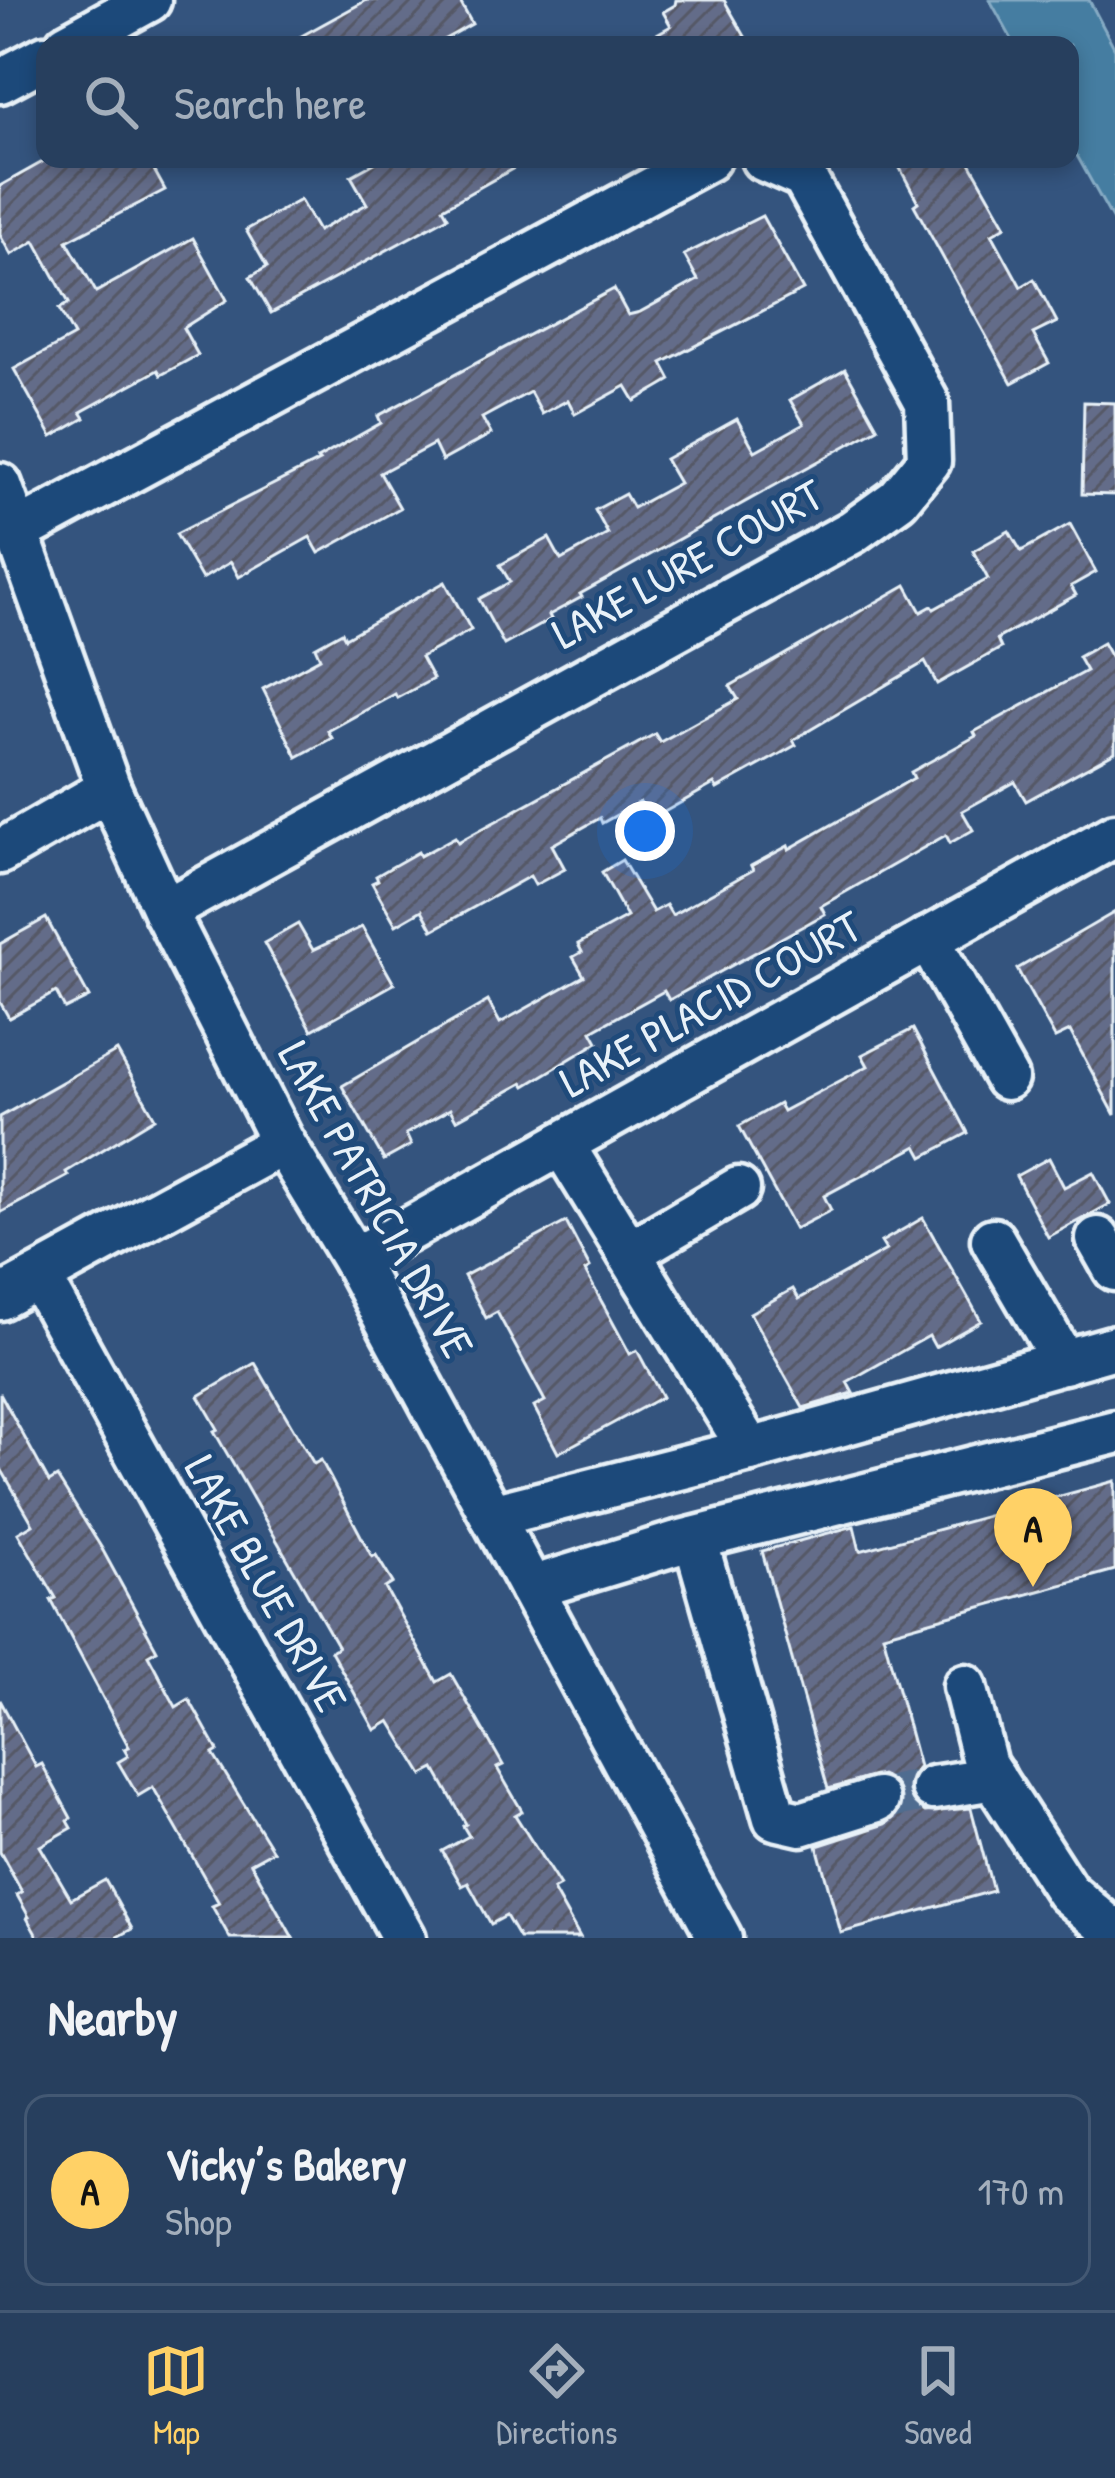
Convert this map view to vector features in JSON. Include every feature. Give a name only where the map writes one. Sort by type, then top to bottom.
[{"type":"street","points":[[83,36],[149,0]]},
{"type":"street","points":[[0,81],[36,62]]},
{"type":"street","points":[[19,531],[691,168]]},
{"type":"street","name":"LAKE LURE COURT","points":[[165,910],[852,532],[898,499],[929,461],[927,402],[804,177],[784,168]]},
{"type":"street","name":"LAKE PATRICIA DRIVE","points":[[0,484],[110,788],[165,910],[283,1143],[354,1260],[720,1938]]},
{"type":"street","points":[[0,852],[110,788]]},
{"type":"street","name":"LAKE PLACID COURT","points":[[354,1260],[1115,835]]},
{"type":"street","points":[[928,939],[1006,1078]]},
{"type":"street","points":[[0,1298],[283,1143]]},
{"type":"street","points":[[562,1144],[750,1450]]},
{"type":"street","points":[[628,1253],[738,1189]]},
{"type":"street","points":[[993,1240],[1064,1362]]},
{"type":"street","name":"LAKE BLUE DRIVE","points":[[40,1276],[404,1938]]},
{"type":"street","points":[[492,1516],[1115,1348]]},
{"type":"street","points":[[531,1588],[695,1539],[1115,1432]]},
{"type":"street","points":[[695,1539],[775,1818],[801,1824],[877,1800]]},
{"type":"street","points":[[965,1686],[985,1765],[1067,1892],[1115,1933]]},
{"type":"street","points":[[933,1788],[994,1778]]},
{"type":"water","points":[[990,0],[1089,0],[1115,49],[1115,224],[1079,159],[1079,36],[1010,36]]},
{"type":"building","points":[[367,0],[459,0],[472,24],[450,36],[301,36]]},
{"type":"building","points":[[676,0],[724,0],[745,36],[653,36],[671,26],[663,12]]},
{"type":"building","points":[[36,166],[153,168],[165,190],[67,241],[96,292],[193,238],[227,300],[183,328],[198,355],[161,375],[158,370],[81,412],[85,418],[52,437],[14,369],[74,336],[59,309],[69,303],[35,241],[11,255],[0,235],[0,186]]},
{"type":"building","points":[[366,168],[514,168],[443,208],[448,217],[271,313],[250,277],[267,267],[246,230],[300,200],[318,231],[367,204],[351,176]]},
{"type":"building","points":[[900,168],[973,168],[1006,226],[992,234],[1021,287],[1034,279],[1057,322],[1033,334],[1049,363],[1012,383],[914,205],[918,202]]},
{"type":"building","points":[[762,216],[803,290],[662,363],[671,380],[635,401],[626,386],[575,414],[568,400],[542,414],[530,392],[482,418],[491,434],[442,461],[434,444],[380,473],[400,508],[319,553],[310,537],[239,577],[231,562],[202,579],[176,534],[319,461],[381,423],[378,416],[614,289],[628,315],[640,312],[698,280],[684,255]]},
{"type":"building","points":[[845,369],[878,428],[580,594],[582,597],[549,615],[551,619],[504,645],[479,599],[510,582],[500,565],[549,538],[561,560],[608,534],[595,510],[625,494],[633,508],[679,483],[665,459],[737,419],[755,451],[804,424],[790,400]]},
{"type":"building","points":[[1084,402],[1115,403],[1115,495],[1082,494]]},
{"type":"building","points":[[1070,524],[1096,572],[1071,586],[1076,595],[997,639],[1001,648],[937,684],[925,662],[793,740],[796,745],[717,789],[714,784],[650,820],[640,802],[602,823],[600,818],[552,845],[565,869],[535,885],[530,876],[433,930],[422,910],[396,925],[372,883],[418,852],[420,856],[455,837],[458,842],[655,734],[660,742],[738,699],[730,686],[906,585],[921,612],[934,609],[988,579],[973,551],[1009,531],[1021,551]]},
{"type":"building","points":[[445,582],[471,630],[421,657],[433,679],[328,731],[332,738],[297,757],[263,689],[320,658],[315,647],[342,632],[345,638]]},
{"type":"building","points":[[1103,643],[1111,657],[1115,655],[1115,752],[1026,801],[1015,782],[962,811],[973,830],[950,843],[946,835],[821,906],[825,914],[669,1000],[664,991],[592,1031],[598,1042],[525,1086],[456,1120],[450,1109],[406,1134],[411,1145],[384,1160],[342,1086],[488,1001],[500,1023],[584,976],[573,957],[582,952],[578,944],[627,917],[602,872],[622,860],[653,912],[666,905],[672,915],[753,870],[751,866],[914,778],[911,772],[976,736],[974,732],[1086,671],[1078,657]]},
{"type":"building","points":[[1115,912],[1115,1115],[1070,1031],[1055,1038],[1017,969]]},
{"type":"building","points":[[46,918],[89,997],[65,1009],[56,992],[9,1018],[0,1002],[0,944]]},
{"type":"building","points":[[298,924],[313,950],[362,927],[394,984],[312,1030],[264,943]]},
{"type":"building","points":[[913,1029],[968,1133],[923,1157],[917,1146],[824,1196],[831,1210],[795,1229],[739,1126],[779,1104],[783,1111],[868,1066],[862,1055]]},
{"type":"building","points":[[117,1051],[155,1118],[66,1172],[68,1176],[0,1213],[0,1117]]},
{"type":"building","points":[[1049,1158],[1064,1187],[1093,1172],[1110,1204],[1048,1237],[1016,1176]]},
{"type":"building","points":[[923,1218],[981,1321],[935,1347],[929,1336],[847,1382],[853,1393],[803,1408],[750,1313],[793,1289],[799,1299],[886,1250],[881,1242]]},
{"type":"building","points":[[566,1222],[590,1268],[585,1271],[630,1354],[637,1350],[662,1397],[558,1453],[534,1407],[545,1401],[497,1312],[486,1318],[464,1276]]},
{"type":"building","points":[[255,1363],[314,1464],[321,1460],[372,1557],[376,1555],[393,1583],[385,1588],[437,1682],[451,1674],[503,1765],[497,1768],[522,1811],[515,1815],[560,1886],[553,1890],[580,1938],[519,1938],[506,1916],[491,1924],[468,1883],[462,1886],[442,1851],[469,1836],[466,1824],[435,1769],[423,1775],[390,1721],[375,1730],[331,1651],[338,1647],[214,1431],[218,1429],[199,1396]]},
{"type":"building","points":[[0,1393],[49,1482],[57,1477],[101,1547],[157,1650],[148,1655],[176,1707],[189,1699],[218,1751],[213,1754],[273,1851],[251,1863],[293,1938],[230,1938],[212,1906],[219,1903],[153,1787],[138,1796],[118,1762],[128,1756],[124,1749],[129,1747],[51,1600],[56,1598],[18,1533],[33,1524],[0,1467]]},
{"type":"building","points":[[1115,1481],[1115,1570],[883,1634],[919,1767],[910,1778],[908,1793],[925,1812],[971,1808],[993,1891],[841,1933],[817,1846],[886,1824],[896,1816],[902,1793],[895,1782],[881,1775],[828,1789],[762,1551],[854,1526],[860,1551]]},
{"type":"building","points":[[0,1700],[36,1767],[42,1764],[71,1818],[72,1828],[40,1846],[71,1899],[105,1880],[132,1929],[115,1938],[38,1938],[27,1918],[17,1895],[22,1892],[0,1852]]},
{"type":"tunnel","points":[[877,1800],[933,1788]]},
{"type":"place","name":"Vicky’s Bakery","points":[[1033,1587]]}]
